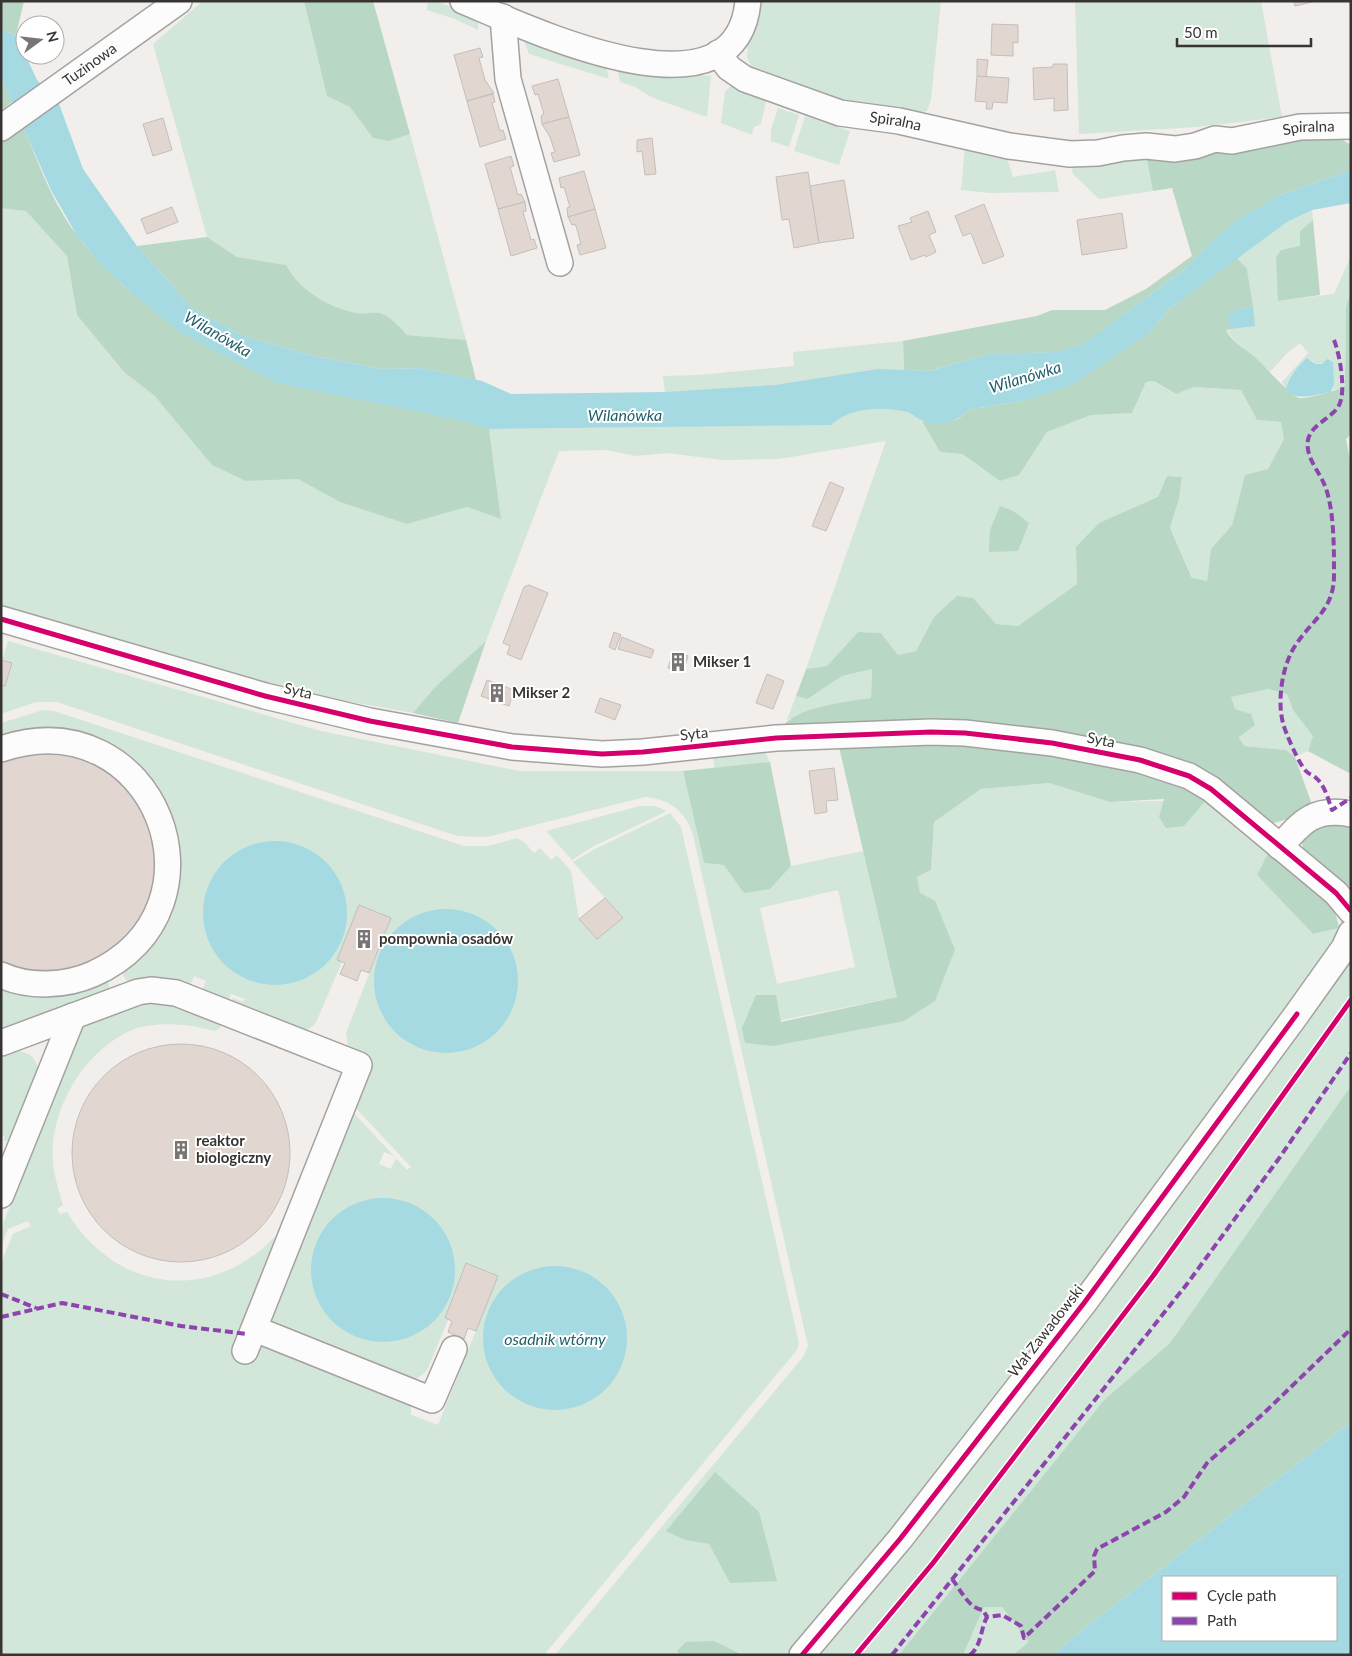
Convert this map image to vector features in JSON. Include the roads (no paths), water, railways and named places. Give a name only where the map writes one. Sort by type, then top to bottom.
[{"type":"street","name":"Tuzinowa","points":[[6,125],[179,1]]},
{"type":"street","points":[[463,1],[594,52],[636,62],[680,64],[695,62],[718,53],[735,38],[741,28],[748,1]]},
{"type":"street","points":[[503,17],[508,79],[560,263]]},
{"type":"street","name":"Spiralna","points":[[718,53],[729,68],[745,79],[840,113],[900,121],[1009,146],[1070,154],[1098,153],[1146,146],[1175,149],[1196,146],[1215,139],[1238,140],[1300,127],[1351,126]]},
{"type":"street","name":"Syta","points":[[1,619],[265,696],[370,720],[512,747],[602,754],[643,752],[776,738],[965,732],[1052,743],[1140,760],[1189,776],[1211,789],[1336,894],[1351,911]]},
{"type":"street","points":[[1,749],[23,742],[57,740],[89,748],[119,764],[137,781],[159,816],[168,849],[166,882],[157,914],[138,942],[113,964],[80,980],[44,985],[1,975]]},
{"type":"street","points":[[1280,846],[1295,829],[1311,816],[1332,810],[1351,814]]},
{"type":"street","name":"Wał Zawadowski","points":[[802,1655],[900,1539],[1084,1304],[1297,1014],[1344,948],[1351,934]]},
{"type":"street","points":[[113,964],[122,997]]},
{"type":"street","points":[[1,1043],[122,997],[151,990],[176,993],[359,1065],[250,1340],[432,1400],[454,1349]]},
{"type":"street","points":[[1,1194],[73,1016]]},
{"type":"water","name":"Wilanówka","points":[[1,30],[15,35],[15,65],[30,65],[37,80],[58,101],[83,169],[137,246],[192,308],[241,335],[314,356],[381,369],[421,368],[482,381],[511,394],[665,392],[775,385],[878,369],[929,371],[990,354],[1055,352],[1082,345],[1184,270],[1206,247],[1237,220],[1280,195],[1351,170],[1351,203],[1312,210],[1287,222],[1169,309],[1149,333],[1072,385],[1027,400],[967,410],[963,415],[946,423],[927,422],[908,412],[899,410],[878,409],[857,411],[838,419],[831,425],[489,429],[464,421],[277,383],[181,333],[101,265],[76,234],[51,190],[1,77]]},
{"type":"water","points":[[1253,307],[1255,326],[1231,329],[1228,315],[1239,309]]},
{"type":"water","points":[[1307,358],[1315,364],[1322,364],[1327,359],[1333,362],[1334,384],[1331,392],[1301,397],[1286,389],[1294,372]]},
{"type":"water","points":[[275,841],[302,847],[315,853],[326,862],[335,873],[341,886],[347,913],[341,940],[335,953],[326,964],[315,973],[302,979],[275,985],[248,979],[235,973],[224,964],[215,953],[209,940],[203,913],[209,886],[215,873],[224,862],[235,853],[248,847]]},
{"type":"water","points":[[446,909],[473,915],[486,921],[497,930],[506,941],[512,954],[518,981],[512,1008],[506,1021],[497,1032],[486,1041],[473,1047],[446,1053],[419,1047],[406,1041],[395,1032],[386,1021],[380,1008],[374,981],[380,954],[386,941],[395,930],[406,921],[419,915]]},
{"type":"water","points":[[383,1198],[410,1204],[423,1210],[434,1219],[443,1230],[449,1243],[455,1270],[449,1297],[443,1310],[434,1321],[423,1330],[410,1336],[383,1342],[356,1336],[343,1330],[332,1321],[323,1310],[317,1297],[311,1270],[317,1243],[323,1230],[332,1219],[343,1210],[356,1204]]},
{"type":"water","name":"osadnik wtórny","points":[[555,1266],[582,1272],[595,1278],[606,1287],[615,1298],[621,1311],[627,1338],[621,1365],[615,1378],[606,1389],[595,1398],[582,1404],[555,1410],[528,1404],[515,1398],[504,1389],[495,1378],[489,1365],[483,1338],[489,1311],[495,1298],[504,1287],[515,1278],[528,1272]]},
{"type":"water","points":[[1351,1422],[1351,1655],[1054,1655],[1076,1635]]},
{"type":"place","name":"Mikser 1","points":[[678,662]]},
{"type":"place","name":"Mikser 2","points":[[497,693]]},
{"type":"place","name":"pompownia osadów","points":[[364,939]]},
{"type":"place","name":"reaktor biologiczny","points":[[181,1150]]}]
